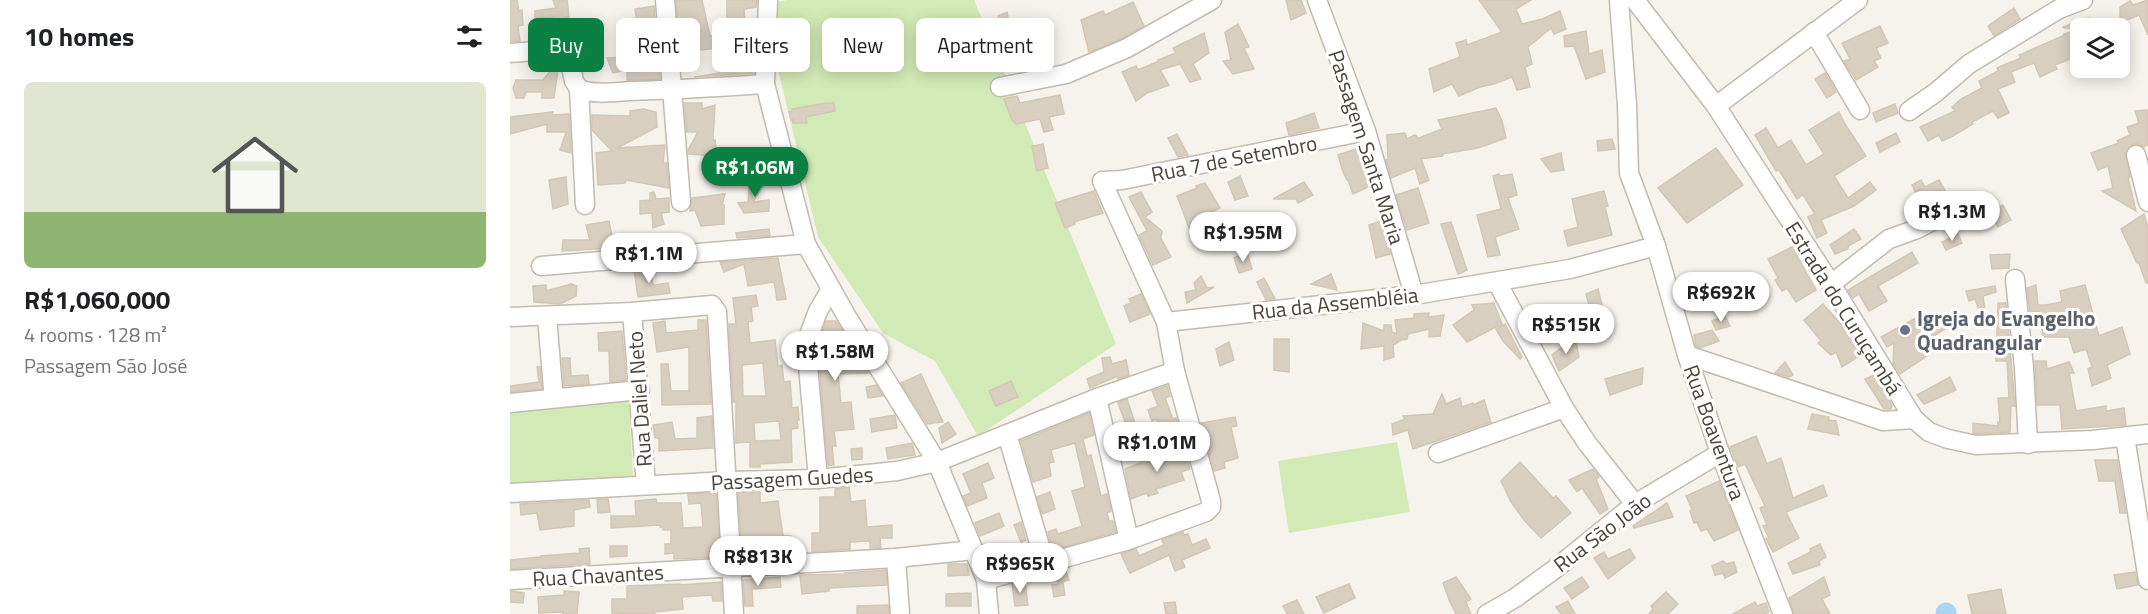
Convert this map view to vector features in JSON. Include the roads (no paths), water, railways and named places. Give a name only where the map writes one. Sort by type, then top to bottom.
[{"type":"street","points":[[665,0],[681,202]]},
{"type":"street","points":[[768,0],[765,84],[806,244],[937,462],[986,580],[989,614]]},
{"type":"street","points":[[1000,87],[1066,74],[1127,48],[1212,0]]},
{"type":"street","name":"Passagem Santa Maria","points":[[1317,0],[1366,131],[1414,295]]},
{"type":"street","name":"Rua Boaventura","points":[[1619,0],[1627,105],[1629,173],[1656,246],[1687,355],[1720,453],[1783,614]]},
{"type":"street","name":"Estrada do Curuçambá","points":[[1635,0],[1716,106],[1831,284],[1914,419],[1929,432],[1976,445],[2028,444],[2148,434]]},
{"type":"street","points":[[1716,106],[1858,0]]},
{"type":"street","points":[[1908,111],[1935,93],[1969,64],[2056,5],[2083,0]]},
{"type":"street","points":[[1814,33],[1860,110]]},
{"type":"street","points":[[510,53],[548,50],[568,53],[574,81],[579,88],[585,91],[673,90],[765,84]]},
{"type":"street","points":[[579,88],[585,205]]},
{"type":"street","name":"Rua 7 de Setembro","points":[[1166,322],[1102,181],[1122,180],[1366,131]]},
{"type":"street","points":[[2136,155],[2148,202]]},
{"type":"street","points":[[1831,284],[1889,239],[1917,229],[1959,207]]},
{"type":"street","points":[[542,266],[806,244]]},
{"type":"street","name":"Rua da Assembléia","points":[[1166,322],[1414,295],[1570,268],[1656,246]]},
{"type":"street","points":[[2015,279],[2024,368],[2028,444]]},
{"type":"street","points":[[1497,282],[1564,408],[1587,443],[1635,504]]},
{"type":"street","points":[[818,479],[806,343],[818,311],[831,289]]},
{"type":"street","points":[[510,317],[632,312],[712,305],[717,312],[734,614]]},
{"type":"street","name":"Rua Daliel Neto","points":[[632,312],[646,485]]},
{"type":"street","points":[[547,316],[553,389]]},
{"type":"street","points":[[986,580],[1129,540],[1206,512],[1211,507],[1175,371],[1166,322]]},
{"type":"street","points":[[1687,355],[1883,422],[1914,419]]},
{"type":"street","name":"Passagem Guedes","points":[[510,493],[870,475],[937,462],[1097,398],[1175,371]]},
{"type":"street","points":[[510,403],[640,390]]},
{"type":"street","points":[[1097,398],[1129,540]]},
{"type":"street","points":[[1438,453],[1564,408]]},
{"type":"street","points":[[1007,434],[1045,563]]},
{"type":"street","points":[[2125,437],[2148,580]]},
{"type":"street","name":"Rua São João","points":[[1487,614],[1515,598],[1555,569],[1635,504],[1720,453]]},
{"type":"street","name":"Rua Chavantes","points":[[510,580],[896,558],[974,550]]},
{"type":"street","points":[[896,558],[900,614]]},
{"type":"place","name":"Igreja do Evangelho Quadrangular","points":[[1905,330]]}]
